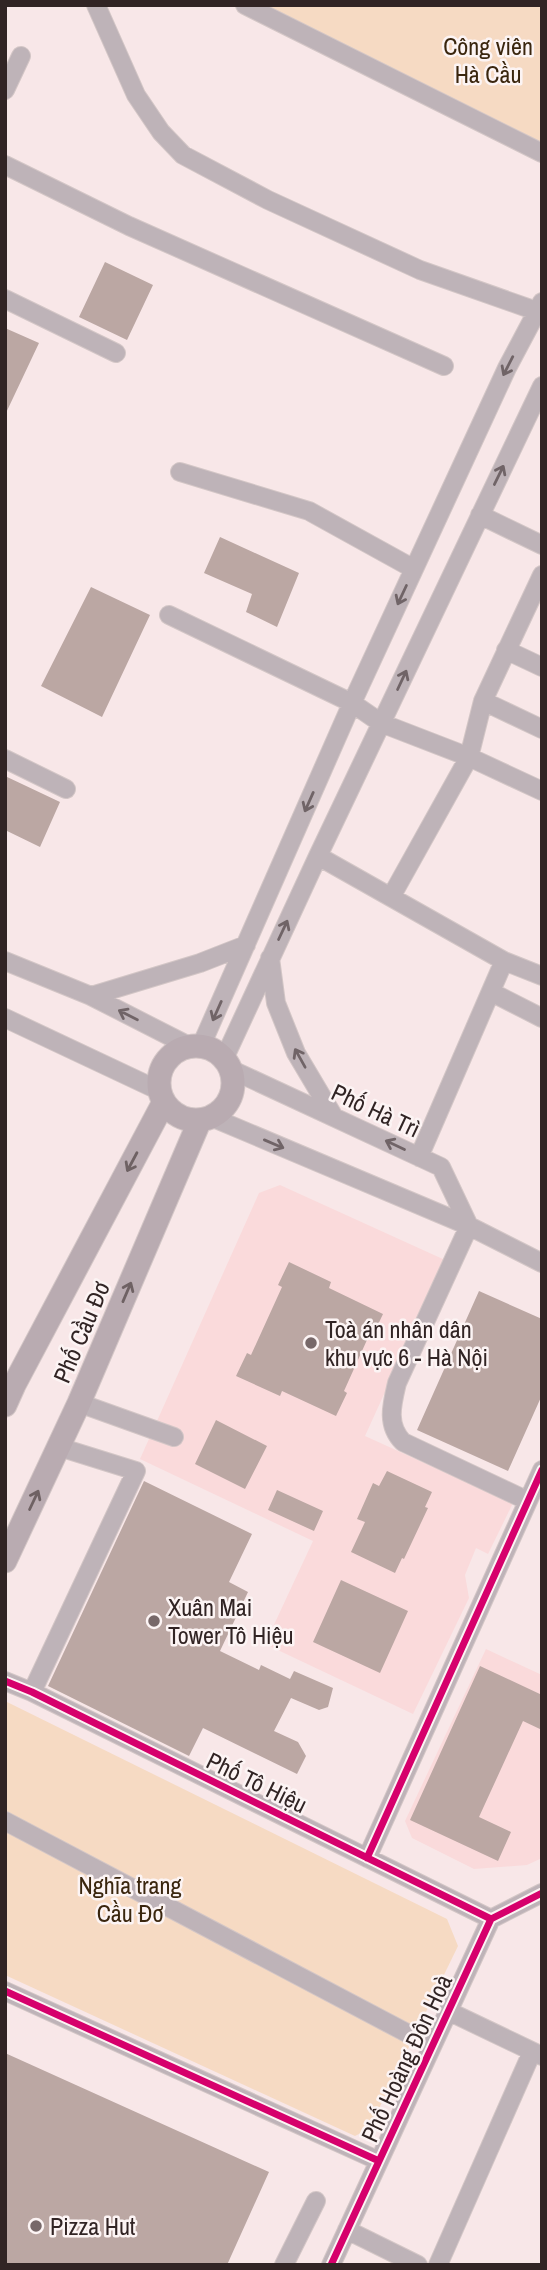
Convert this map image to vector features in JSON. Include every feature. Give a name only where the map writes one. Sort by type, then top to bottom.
[{"type":"main road","points":[[195,1046],[214,1050],[227,1064],[233,1080],[228,1102],[221,1111],[206,1119],[189,1120],[179,1116],[162,1096],[159,1080],[161,1070],[167,1059],[177,1051],[195,1046]]},
{"type":"main road","name":"Phố Cầu Đơ","points":[[8,1390],[162,1096]]},
{"type":"main road","name":"Phố Cầu Đơ","points":[[5,1561],[79,1404],[206,1119]]},
{"type":"street","points":[[5,961],[91,996],[195,1046],[246,945],[352,704],[507,368],[540,308],[420,270],[268,200],[183,155],[161,132],[136,95],[96,5]]},
{"type":"street","points":[[245,5],[542,153]]},
{"type":"street","points":[[5,90],[21,56]]},
{"type":"street","points":[[5,165],[129,226],[444,366]]},
{"type":"street","points":[[5,299],[116,353]]},
{"type":"street","points":[[227,1064],[270,958],[542,386]]},
{"type":"street","points":[[180,472],[309,511],[414,569]]},
{"type":"street","points":[[480,515],[542,545]]},
{"type":"street","points":[[391,897],[469,757],[483,701],[506,650],[536,604],[542,575]]},
{"type":"street","points":[[169,615],[352,704],[381,723],[469,757],[542,791]]},
{"type":"street","points":[[506,650],[542,667]]},
{"type":"street","points":[[483,701],[542,729]]},
{"type":"street","points":[[5,760],[66,789]]},
{"type":"street","points":[[318,856],[504,961],[542,976]]},
{"type":"street","points":[[91,996],[200,963],[246,945]]},
{"type":"street","points":[[270,958],[276,1003],[296,1053],[334,1117]]},
{"type":"street","points":[[419,1157],[504,961]]},
{"type":"street","points":[[491,992],[542,1017]]},
{"type":"street","points":[[5,1018],[162,1096]]},
{"type":"street","name":"Phố Hà Trì","points":[[227,1064],[441,1167],[469,1227]]},
{"type":"street","points":[[206,1119],[469,1227],[542,1263]]},
{"type":"street","points":[[469,1227],[397,1383],[391,1424],[396,1435],[403,1441],[528,1501]]},
{"type":"street","points":[[79,1404],[174,1437]]},
{"type":"street","points":[[32,1692],[136,1471],[59,1447]]},
{"type":"street","points":[[367,1858],[542,1470]]},
{"type":"street","name":"Phố Tô Hiệu","points":[[5,1681],[491,1919]]},
{"type":"street","points":[[5,1821],[407,2033]]},
{"type":"street","points":[[491,1919],[542,1893]]},
{"type":"street","name":"Phố Hoàng Đôn Hoà","points":[[331,2265],[491,1919]]},
{"type":"street","points":[[5,1991],[379,2161]]},
{"type":"street","points":[[438,2265],[537,2054],[449,2011]]},
{"type":"street","points":[[284,2265],[316,2201]]},
{"type":"street","points":[[347,2230],[418,2265]]},
{"type":"shaded area","points":[[280,1185],[445,1260],[365,1436],[513,1503],[488,1554],[476,1548],[465,1575],[469,1598],[413,1714],[265,1644],[313,1541],[140,1459],[259,1193]]},
{"type":"shaded area","points":[[486,1649],[542,1675],[542,1858],[527,1865],[474,1869],[412,1838],[405,1821]]},
{"type":"green space","name":"Công viên Hà Cầu","points":[[248,5],[542,5],[542,145]]},
{"type":"green space","name":"Nghĩa trang Cầu Đơ","points":[[5,1701],[447,1919],[458,1946],[369,2129],[355,2136],[5,1975]]},
{"type":"building","points":[[105,262],[153,285],[127,340],[79,317]]},
{"type":"building","points":[[5,328],[39,343],[5,415]]},
{"type":"building","points":[[220,537],[299,573],[277,627],[246,612],[252,594],[204,573]]},
{"type":"building","points":[[91,587],[150,615],[102,717],[41,686]]},
{"type":"building","points":[[5,776],[60,802],[40,847],[5,830]]},
{"type":"building","name":"Toà án nhân dân khu vực 6 - Hà Nội","points":[[289,1262],[331,1282],[329,1288],[383,1314],[374,1333],[371,1331],[344,1391],[347,1393],[336,1416],[282,1391],[280,1396],[236,1376],[247,1353],[251,1355],[282,1287],[278,1285]]},
{"type":"building","points":[[479,1291],[542,1319],[542,1395],[508,1471],[417,1430]]},
{"type":"building","points":[[216,1420],[267,1446],[245,1489],[195,1464]]},
{"type":"building","points":[[387,1471],[432,1492],[425,1507],[428,1508],[395,1573],[351,1552],[365,1522],[357,1519],[373,1483],[379,1486]]},
{"type":"building","name":"Xuân Mai Tower Tô Hiệu","points":[[144,1481],[252,1534],[229,1582],[248,1592],[220,1651],[259,1670],[261,1665],[290,1679],[294,1671],[333,1688],[328,1707],[319,1710],[291,1698],[274,1731],[298,1742],[306,1756],[297,1774],[203,1728],[189,1756],[48,1686]]},
{"type":"building","points":[[277,1490],[323,1511],[314,1531],[268,1510]]},
{"type":"building","points":[[341,1580],[408,1611],[380,1673],[313,1642]]},
{"type":"building","points":[[480,1666],[542,1695],[542,1730],[523,1721],[479,1817],[511,1832],[498,1861],[410,1820]]},
{"type":"building","points":[[5,2053],[269,2172],[227,2265],[5,2265]]},
{"type":"cycle path","points":[[367,1858],[542,1470]]},
{"type":"cycle path","points":[[5,1681],[491,1919]]},
{"type":"cycle path","points":[[331,2265],[491,1919],[542,1893]]},
{"type":"cycle path","points":[[5,1991],[379,2161]]},
{"type":"place","name":"Toà án nhân dân khu vực 6 - Hà Nội","points":[[311,1343]]},
{"type":"place","name":"Xuân Mai Tower Tô Hiệu","points":[[154,1621]]},
{"type":"place","name":"Pizza Hut","points":[[36,2226]]}]
